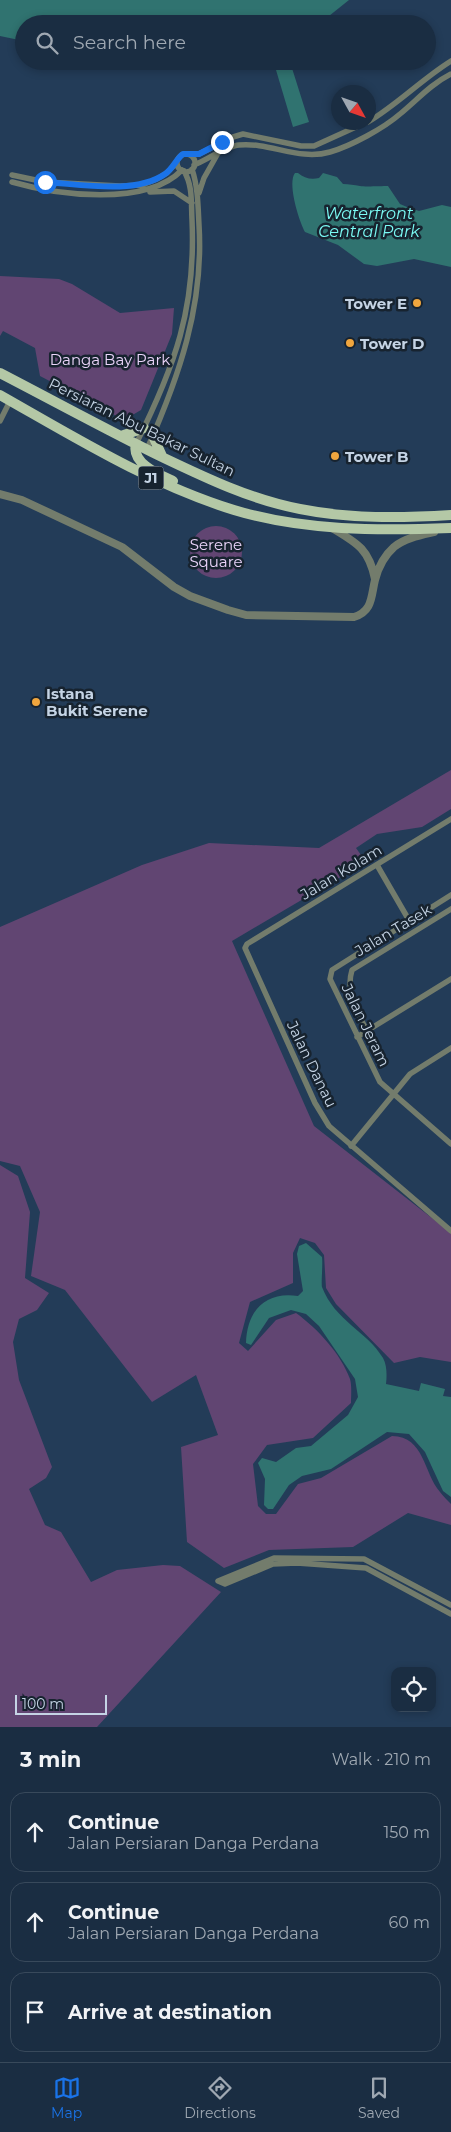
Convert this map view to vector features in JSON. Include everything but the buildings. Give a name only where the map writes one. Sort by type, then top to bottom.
[{"type":"highway","name":"Persiaran Abu Bakar Sultan","points":[[0,373],[136,444],[245,493],[298,509],[332,514],[390,517],[451,515]]},
{"type":"highway","name":"J1","points":[[0,395],[135,471],[213,503],[268,518],[327,526],[387,530],[448,528]]},
{"type":"highway","points":[[121,436],[144,428]]},
{"type":"highway","points":[[65,432],[121,458],[130,460],[138,459],[147,449]]},
{"type":"highway","points":[[153,436],[163,457]]},
{"type":"highway","points":[[136,444],[134,451],[138,459],[162,475],[213,503]]},
{"type":"street","points":[[376,117],[451,61]]},
{"type":"street","points":[[140,193],[172,180],[183,171],[237,145],[300,154],[316,155],[332,152],[362,138],[399,116],[436,82],[451,74]]},
{"type":"street","points":[[12,174],[45,182],[120,186],[142,185],[158,179],[167,173],[181,155],[199,154],[243,134],[301,146],[314,146],[354,130]]},
{"type":"street","points":[[147,449],[182,362],[193,318],[200,264],[194,160],[190,155]]},
{"type":"street","points":[[136,444],[174,358],[188,309],[195,202],[200,185],[217,155]]},
{"type":"street","points":[[177,162],[189,180],[195,202]]},
{"type":"street","points":[[12,182],[41,190],[106,194],[174,191],[195,202]]},
{"type":"street","points":[[0,421],[10,401]]},
{"type":"street","points":[[0,494],[22,500],[122,547],[166,581],[190,596],[246,614],[354,617],[362,615],[368,609],[375,579],[384,559],[395,546],[415,537],[448,528]]},
{"type":"street","points":[[327,526],[364,549],[371,562],[375,579]]},
{"type":"street","name":"Jalan Kolam","points":[[245,948],[247,944],[451,819]]},
{"type":"street","points":[[377,865],[410,922]]},
{"type":"street","name":"Jalan Tasek","points":[[329,975],[332,970],[451,895]]},
{"type":"street","name":"Jalan Tasek","points":[[367,1031],[352,1002],[349,981],[352,970],[451,909]]},
{"type":"street","name":"Jalan Danau","points":[[245,948],[315,1103],[329,1126],[451,1231]]},
{"type":"street","name":"Jalan Jeram","points":[[329,975],[380,1082],[451,1144]]},
{"type":"street","points":[[357,1037],[451,979]]},
{"type":"street","points":[[351,1146],[393,1094],[417,1068],[451,1048]]},
{"type":"street","points":[[451,1605],[364,1559],[274,1558],[218,1581],[225,1584],[273,1564],[296,1563],[366,1568],[451,1614]]},
{"type":"green space","name":"Danga Bay Park","points":[[0,276],[59,279],[72,284],[120,313],[174,308],[172,334],[141,410],[124,420],[40,376],[35,348],[3,331],[0,336]]},
{"type":"green space","name":"Serene Square","points":[[216,526],[226,528],[234,534],[240,542],[242,552],[240,562],[234,570],[226,576],[216,578],[206,576],[198,570],[192,562],[190,552],[192,542],[198,534],[206,528]]},
{"type":"green space","points":[[451,770],[451,809],[422,827],[377,834],[356,848],[366,862],[232,941],[314,1126],[451,1233],[451,1362],[420,1357],[394,1363],[336,1304],[326,1288],[324,1255],[315,1243],[300,1238],[293,1253],[293,1283],[250,1302],[239,1343],[248,1351],[276,1320],[296,1313],[320,1334],[335,1351],[350,1379],[351,1388],[351,1403],[313,1438],[267,1445],[253,1464],[258,1506],[266,1514],[276,1514],[298,1484],[321,1478],[392,1436],[411,1442],[417,1449],[434,1484],[451,1504],[451,1525],[408,1513],[353,1547],[269,1550],[224,1568],[187,1542],[181,1447],[218,1435],[196,1375],[152,1402],[65,1290],[31,1276],[40,1212],[20,1166],[0,1161],[0,927],[142,865],[209,843],[319,848]]},
{"type":"green space","points":[[0,1165],[18,1176],[30,1212],[25,1278],[49,1293],[37,1310],[19,1319],[13,1342],[19,1380],[52,1467],[46,1478],[29,1489],[45,1525],[61,1532],[91,1582],[117,1570],[163,1565],[180,1566],[221,1592],[97,1727],[0,1727]]},
{"type":"water","points":[[0,0],[349,0],[330,15],[15,15],[15,39],[0,36]]},
{"type":"water","points":[[276,70],[293,70],[309,122],[293,127]]},
{"type":"water","name":"Waterfront Central Park","points":[[295,173],[313,179],[319,178],[323,173],[337,177],[343,184],[388,186],[400,204],[419,211],[442,205],[451,207],[451,267],[414,259],[377,266],[364,264],[338,245],[305,232],[293,193],[292,185]]},
{"type":"water","points":[[306,1243],[322,1257],[322,1287],[328,1299],[343,1317],[369,1340],[383,1358],[386,1384],[419,1391],[421,1383],[445,1389],[443,1396],[451,1397],[451,1497],[443,1491],[425,1452],[409,1434],[387,1432],[331,1469],[302,1476],[289,1485],[273,1509],[268,1509],[264,1505],[265,1479],[258,1463],[262,1458],[276,1462],[296,1448],[311,1446],[348,1415],[358,1397],[355,1379],[319,1326],[306,1314],[291,1310],[269,1318],[251,1345],[246,1343],[250,1321],[260,1305],[277,1297],[287,1295],[298,1296],[303,1291],[297,1254],[299,1246]]},
{"type":"place","name":"Tower E","points":[[417,303]]},
{"type":"place","name":"Tower D","points":[[350,343]]},
{"type":"place","name":"Tower B","points":[[335,456]]},
{"type":"place","name":"Istana Bukit Serene","points":[[36,702]]},
{"type":"route","points":[[45,182],[120,186],[142,185],[158,179],[167,173],[183,154],[199,154],[222,142]]}]
